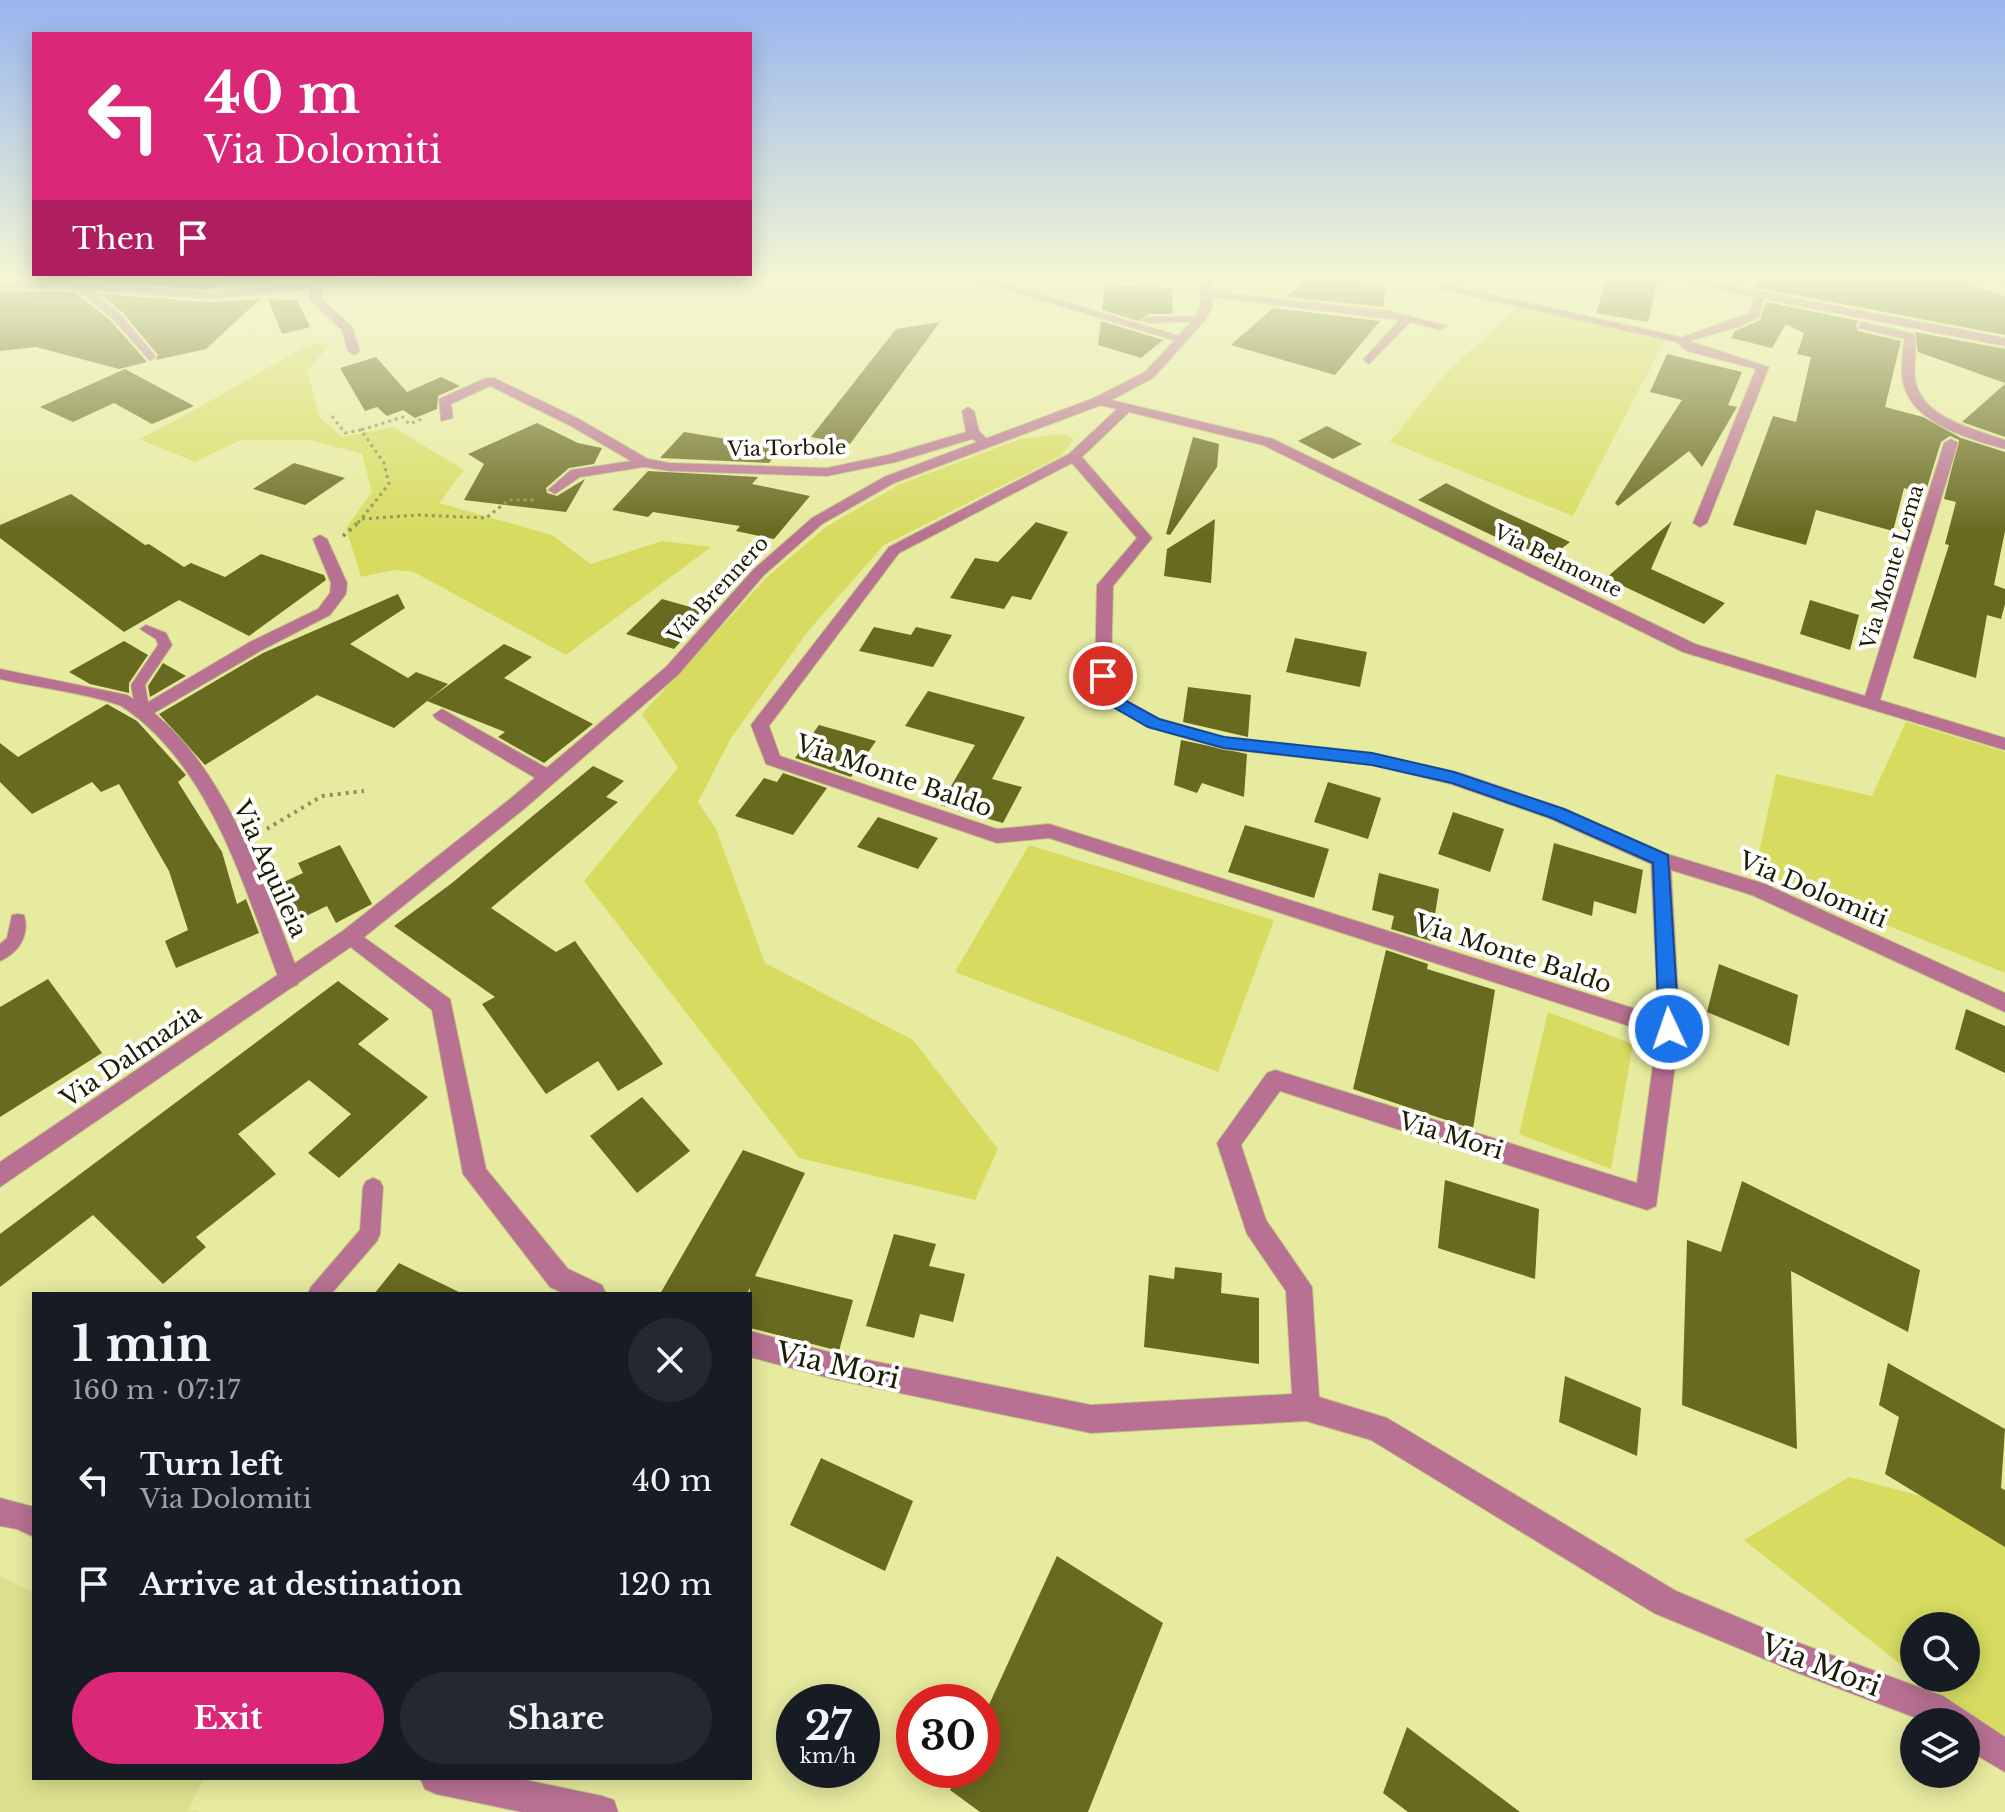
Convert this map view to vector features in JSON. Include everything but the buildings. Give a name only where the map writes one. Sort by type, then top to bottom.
[{"type":"street","name":"Via Brennero","points":[[290,979],[351,936],[548,777],[672,671],[759,572],[817,521],[889,480],[979,439],[1099,401],[1149,375],[1160,364]]},
{"type":"street","points":[[1700,523],[1763,367],[1750,364]]},
{"type":"street","points":[[1909,364],[1913,395],[1955,427],[2005,445]]},
{"type":"street","name":"Via Torbole","points":[[445,414],[444,402],[490,381],[574,422],[644,463]]},
{"type":"street","name":"Via Belmonte","points":[[1099,401],[1268,442],[1689,648],[2005,744]]},
{"type":"street","points":[[1074,457],[1126,408]]},
{"type":"street","points":[[968,411],[979,439]]},
{"type":"street","name":"Via Torbole","points":[[555,490],[576,473],[644,463],[827,472],[979,439]]},
{"type":"street","name":"Via Monte Lema","points":[[1871,703],[1951,443]]},
{"type":"street","name":"Via Dolomiti","points":[[1074,457],[1145,538],[1105,585],[1103,676],[1120,704],[1154,723],[1224,743],[1372,759],[1454,778],[1558,814],[1661,860],[1758,889],[2005,1003]]},
{"type":"street","name":"Via Monte Baldo","points":[[1074,457],[894,550],[760,725],[772,760],[997,836],[1049,831],[1669,1029]]},
{"type":"street","points":[[143,712],[256,646],[324,612],[338,594],[339,583],[323,546]]},
{"type":"street","name":"Via Aquileia","points":[[0,674],[127,701],[143,712],[185,760],[237,847],[290,979]]},
{"type":"street","points":[[442,715],[548,777]]},
{"type":"street","name":"Via Mori","points":[[1306,1407],[1299,1287],[1256,1226],[1229,1143],[1275,1080],[1647,1198],[1669,1029],[1661,860]]},
{"type":"street","points":[[351,936],[442,1005],[475,1174],[559,1278],[589,1292]]},
{"type":"street","name":"Via Dalmazia","points":[[0,1176],[290,979]]},
{"type":"street","name":"Via Mori","points":[[752,1345],[833,1366],[1091,1419],[1306,1407],[1377,1428],[1665,1602],[1798,1658],[1933,1708]]},
{"type":"street","points":[[0,1512],[21,1515],[32,1522]]},
{"type":"street","points":[[1980,1739],[2005,1756]]},
{"type":"street","points":[[446,1780],[602,1812]]},
{"type":"lane","points":[[143,712],[138,685],[165,645],[161,636],[146,629]]},
{"type":"lane","points":[[0,954],[15,941],[18,920]]},
{"type":"lane","points":[[320,1292],[370,1234],[373,1187]]},
{"type":"path","points":[[332,416],[345,433],[403,417],[409,424],[445,414]]},
{"type":"path","points":[[323,546],[361,520],[389,484],[384,463],[361,430]]},
{"type":"path","points":[[361,520],[419,515],[486,518],[509,500],[544,499],[555,490]]},
{"type":"path","points":[[237,847],[322,796],[364,791]]},
{"type":"shaded area","points":[[275,364],[313,364],[307,370],[319,417],[342,437],[393,427],[464,470],[439,503],[552,535],[591,564],[662,541],[711,547],[566,655],[414,572],[394,570],[361,577],[346,528],[372,492],[362,454],[310,440],[241,440],[195,462],[139,439]]},
{"type":"shaded area","points":[[1456,364],[1653,364],[1573,516],[1390,442]]},
{"type":"shaded area","points":[[1062,434],[1074,439],[1061,456],[884,545],[809,630],[731,738],[698,802],[716,829],[765,963],[913,1040],[998,1149],[975,1200],[799,1158],[584,881],[678,768],[642,714],[766,578],[826,527],[900,484],[1020,439]]},
{"type":"shaded area","points":[[1906,722],[2005,752],[2005,973],[1755,872],[1776,774],[1872,796]]},
{"type":"shaded area","points":[[1029,845],[1274,920],[1218,1072],[955,972]]},
{"type":"shaded area","points":[[1548,1012],[1633,1044],[1611,1169],[1519,1134]]},
{"type":"shaded area","points":[[1849,1477],[2005,1518],[2005,1746],[1980,1726],[1980,1708],[1956,1708],[1936,1692],[1980,1692],[1980,1612],[1900,1612],[1900,1664],[1744,1540]]},
{"type":"shaded area","points":[[0,1576],[32,1592],[32,1780],[203,1780],[189,1809],[199,1812],[0,1812]]},
{"type":"route","points":[[1103,676],[1120,704],[1154,723],[1224,743],[1372,759],[1454,778],[1558,814],[1661,860],[1669,1029]]}]
